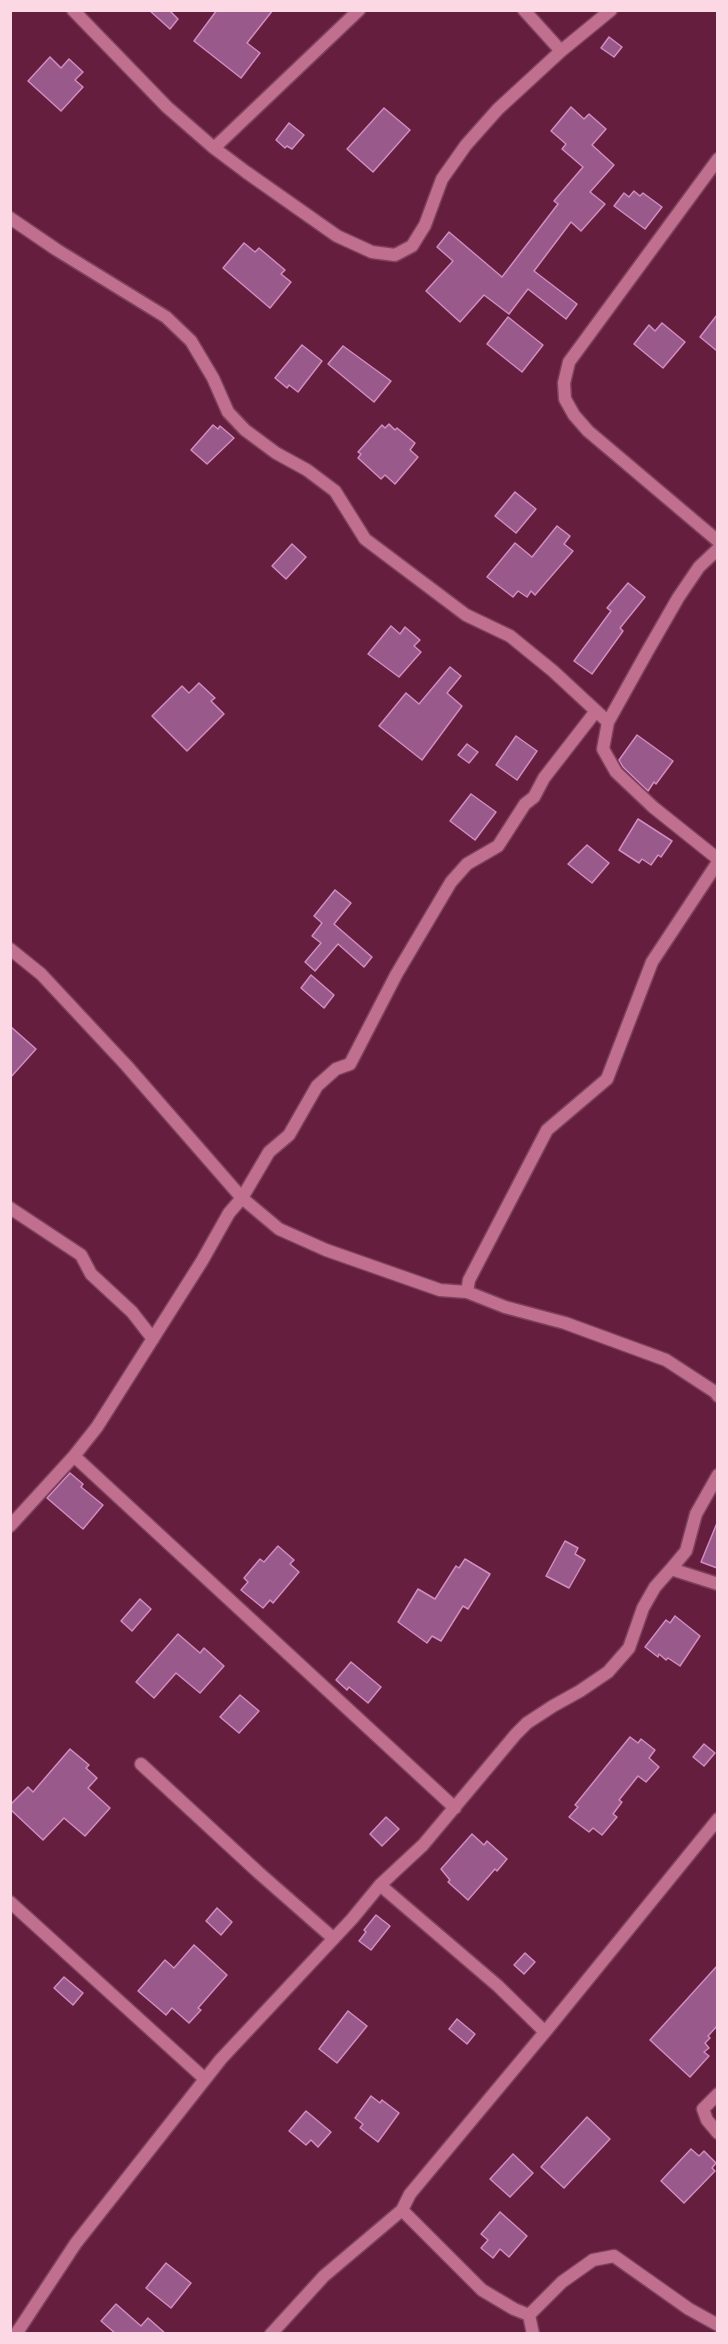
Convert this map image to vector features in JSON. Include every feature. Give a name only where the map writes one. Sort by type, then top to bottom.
[{"type":"street","points":[[72,10],[167,106],[214,148],[337,236],[372,252],[395,255],[412,246],[425,225],[442,179],[466,145],[498,109],[561,51],[611,10]]},
{"type":"street","points":[[214,148],[359,10]]},
{"type":"street","points":[[524,10],[561,51]]},
{"type":"street","points":[[717,159],[569,362],[564,383],[565,399],[574,415],[588,431],[717,541]]},
{"type":"street","points":[[10,218],[57,250],[166,317],[191,341],[213,378],[228,412],[244,430],[276,453],[307,470],[335,491],[365,539],[466,615],[510,636],[553,671],[608,722]]},
{"type":"street","points":[[467,1292],[469,1280],[547,1130],[607,1079],[652,962],[717,861],[616,772],[603,749],[608,722],[678,598],[699,567],[717,549]]},
{"type":"street","points":[[10,1527],[75,1456],[97,1427],[229,1213],[242,1198],[269,1152],[289,1135],[317,1086],[336,1069],[350,1064],[396,975],[451,882],[467,864],[498,846],[525,804],[534,797],[544,778],[596,711]]},
{"type":"street","points":[[10,949],[49,982],[126,1065],[242,1198],[279,1229],[326,1250],[440,1290],[467,1292],[505,1307],[565,1323],[666,1360],[715,1392],[717,1396]]},
{"type":"street","points":[[10,1208],[81,1255],[91,1274],[132,1312],[153,1339]]},
{"type":"street","points":[[75,1456],[455,1808]]},
{"type":"street","points":[[16,2334],[76,2243],[205,2079],[380,1885],[423,1845],[527,1723],[608,1672],[629,1648],[643,1608],[655,1587],[686,1551],[696,1514],[717,1475]]},
{"type":"street","points":[[671,1569],[717,1584]]},
{"type":"street","points":[[141,1764],[333,1938]]},
{"type":"street","points":[[270,2334],[324,2276],[402,2210],[410,2194],[545,2032],[717,1819]]},
{"type":"street","points":[[380,1885],[498,1986],[545,2032]]},
{"type":"street","points":[[10,1902],[205,2079]]},
{"type":"street","points":[[717,2094],[703,2109],[707,2120],[717,2133]]},
{"type":"street","points":[[402,2210],[482,2290],[513,2309],[529,2315]]},
{"type":"street","points":[[529,2315],[562,2282],[592,2260],[614,2256],[689,2309],[717,2325]]},
{"type":"street","points":[[529,2315],[533,2334]]},
{"type":"building","points":[[149,10],[169,10],[178,19],[170,29]]},
{"type":"building","points":[[217,10],[273,10],[247,43],[260,53],[241,78],[194,41]]},
{"type":"building","points":[[609,37],[622,47],[614,57],[601,48]]},
{"type":"building","points":[[50,57],[61,68],[69,59],[83,72],[75,80],[83,87],[61,111],[28,81]]},
{"type":"building","points":[[571,107],[584,119],[589,114],[606,129],[592,145],[614,165],[590,192],[605,204],[581,231],[571,222],[534,271],[577,304],[566,319],[528,289],[509,314],[484,295],[460,322],[426,291],[453,261],[437,247],[449,232],[502,277],[558,204],[554,201],[583,167],[562,149],[566,144],[551,131]]},
{"type":"building","points":[[384,108],[410,130],[373,172],[347,149]]},
{"type":"building","points":[[289,123],[304,135],[292,149],[287,146],[285,148],[276,140]]},
{"type":"building","points":[[634,191],[640,196],[643,193],[662,207],[645,229],[614,206],[624,193],[629,197]]},
{"type":"building","points":[[244,243],[255,252],[259,248],[285,270],[281,274],[291,282],[270,308],[223,268]]},
{"type":"building","points":[[717,315],[717,351],[700,337]]},
{"type":"building","points":[[508,317],[543,345],[522,372],[487,344]]},
{"type":"building","points":[[662,323],[685,342],[663,368],[634,344],[649,325],[655,331]]},
{"type":"building","points":[[302,345],[322,361],[298,392],[289,385],[287,388],[275,378]]},
{"type":"building","points":[[343,346],[391,381],[374,402],[328,364]]},
{"type":"building","points":[[389,424],[415,443],[410,450],[418,457],[395,484],[385,475],[381,479],[358,458],[361,454],[358,452],[382,425],[385,428]]},
{"type":"building","points":[[213,425],[218,429],[220,426],[234,438],[207,464],[191,450]]},
{"type":"building","points":[[515,492],[536,509],[516,533],[495,516]]},
{"type":"building","points":[[557,526],[570,536],[564,544],[573,551],[535,595],[531,591],[527,597],[518,591],[513,597],[487,577],[515,543],[532,557]]},
{"type":"building","points":[[292,544],[306,557],[286,579],[272,566]]},
{"type":"building","points":[[628,583],[645,597],[620,628],[623,631],[592,674],[574,661],[611,611],[607,608]]},
{"type":"building","points":[[391,626],[400,634],[405,627],[420,640],[414,646],[421,652],[399,677],[368,654]]},
{"type":"building","points":[[450,667],[461,676],[447,693],[462,706],[422,760],[379,726],[406,693],[419,704]]},
{"type":"building","points":[[199,683],[215,698],[211,701],[224,714],[187,751],[152,716],[182,686],[189,693]]},
{"type":"building","points":[[637,735],[673,761],[648,791],[623,767],[619,760]]},
{"type":"building","points":[[516,736],[537,751],[517,780],[496,765]]},
{"type":"building","points":[[467,744],[478,752],[469,763],[458,755]]},
{"type":"building","points":[[471,794],[496,812],[475,840],[450,821]]},
{"type":"building","points":[[638,819],[672,841],[661,857],[658,855],[651,865],[642,859],[639,863],[619,850]]},
{"type":"building","points":[[587,845],[609,863],[592,883],[568,864]]},
{"type":"building","points":[[335,890],[351,903],[334,924],[372,957],[364,967],[338,944],[315,971],[305,962],[321,943],[312,936],[322,923],[314,916]]},
{"type":"building","points":[[311,975],[334,995],[324,1008],[301,988]]},
{"type":"building","points":[[10,1026],[36,1049],[10,1078]]},
{"type":"building","points":[[70,1473],[83,1484],[81,1487],[103,1505],[83,1529],[47,1498]]},
{"type":"building","points":[[717,1523],[717,1568],[701,1562]]},
{"type":"building","points":[[565,1541],[578,1548],[575,1554],[585,1560],[569,1588],[546,1576]]},
{"type":"building","points":[[278,1546],[294,1560],[290,1564],[299,1572],[273,1603],[270,1600],[263,1608],[241,1590],[248,1582],[244,1578],[260,1559],[264,1562]]},
{"type":"building","points":[[465,1559],[490,1574],[468,1609],[463,1606],[441,1641],[432,1636],[427,1643],[398,1622],[418,1589],[435,1599],[456,1566],[459,1568]]},
{"type":"building","points":[[140,1599],[151,1609],[132,1631],[121,1621]]},
{"type":"building","points":[[675,1616],[700,1636],[680,1666],[659,1654],[658,1657],[645,1647],[666,1620],[670,1623]]},
{"type":"building","points":[[178,1634],[200,1653],[204,1648],[224,1666],[200,1693],[176,1673],[154,1698],[136,1682]]},
{"type":"building","points":[[351,1662],[381,1687],[368,1703],[349,1687],[347,1690],[336,1680]]},
{"type":"building","points":[[240,1695],[259,1711],[239,1733],[220,1717]]},
{"type":"building","points":[[630,1737],[638,1743],[641,1739],[655,1750],[649,1758],[659,1767],[646,1782],[638,1776],[619,1800],[622,1802],[613,1814],[617,1817],[602,1835],[593,1828],[589,1832],[569,1817],[578,1807],[575,1805]]},
{"type":"building","points":[[704,1744],[715,1753],[704,1766],[693,1757]]},
{"type":"building","points":[[70,1749],[89,1765],[86,1768],[97,1778],[88,1788],[110,1808],[85,1836],[64,1818],[43,1840],[10,1809],[10,1805],[28,1787],[33,1792]]},
{"type":"building","points":[[386,1817],[399,1829],[382,1846],[370,1834]]},
{"type":"building","points":[[472,1834],[484,1845],[487,1841],[507,1859],[497,1871],[495,1869],[468,1900],[448,1882],[450,1880],[441,1869]]},
{"type":"building","points":[[217,1908],[232,1922],[221,1935],[206,1921]]},
{"type":"building","points":[[376,1915],[390,1926],[371,1950],[359,1941],[366,1932],[364,1930]]},
{"type":"building","points":[[194,1945],[227,1975],[198,2008],[201,2010],[189,2023],[172,2008],[166,2015],[138,1991],[165,1960],[174,1968]]},
{"type":"building","points":[[525,1953],[535,1962],[524,1974],[514,1965]]},
{"type":"building","points":[[717,1966],[717,2026],[705,2043],[709,2048],[704,2052],[709,2056],[690,2077],[650,2040]]},
{"type":"building","points":[[64,1977],[83,1993],[73,2005],[54,1988]]},
{"type":"building","points":[[348,2011],[367,2026],[337,2063],[319,2049]]},
{"type":"building","points":[[457,2019],[475,2034],[467,2044],[449,2029]]},
{"type":"building","points":[[371,2096],[380,2103],[382,2100],[399,2113],[378,2142],[360,2128],[363,2124],[355,2118]]},
{"type":"building","points":[[306,2111],[331,2132],[318,2147],[311,2140],[306,2145],[289,2131]]},
{"type":"building","points":[[587,2117],[610,2139],[564,2188],[541,2167]]},
{"type":"building","points":[[691,2149],[699,2156],[704,2151],[716,2163],[712,2168],[715,2171],[684,2203],[661,2181]]},
{"type":"building","points":[[513,2154],[533,2173],[510,2197],[490,2179]]},
{"type":"building","points":[[500,2212],[527,2236],[509,2257],[500,2249],[493,2258],[481,2248],[488,2240],[481,2234]]},
{"type":"building","points":[[166,2263],[191,2283],[171,2308],[146,2288]]},
{"type":"building","points":[[116,2304],[141,2326],[148,2318],[166,2334],[116,2334],[101,2321]]}]
